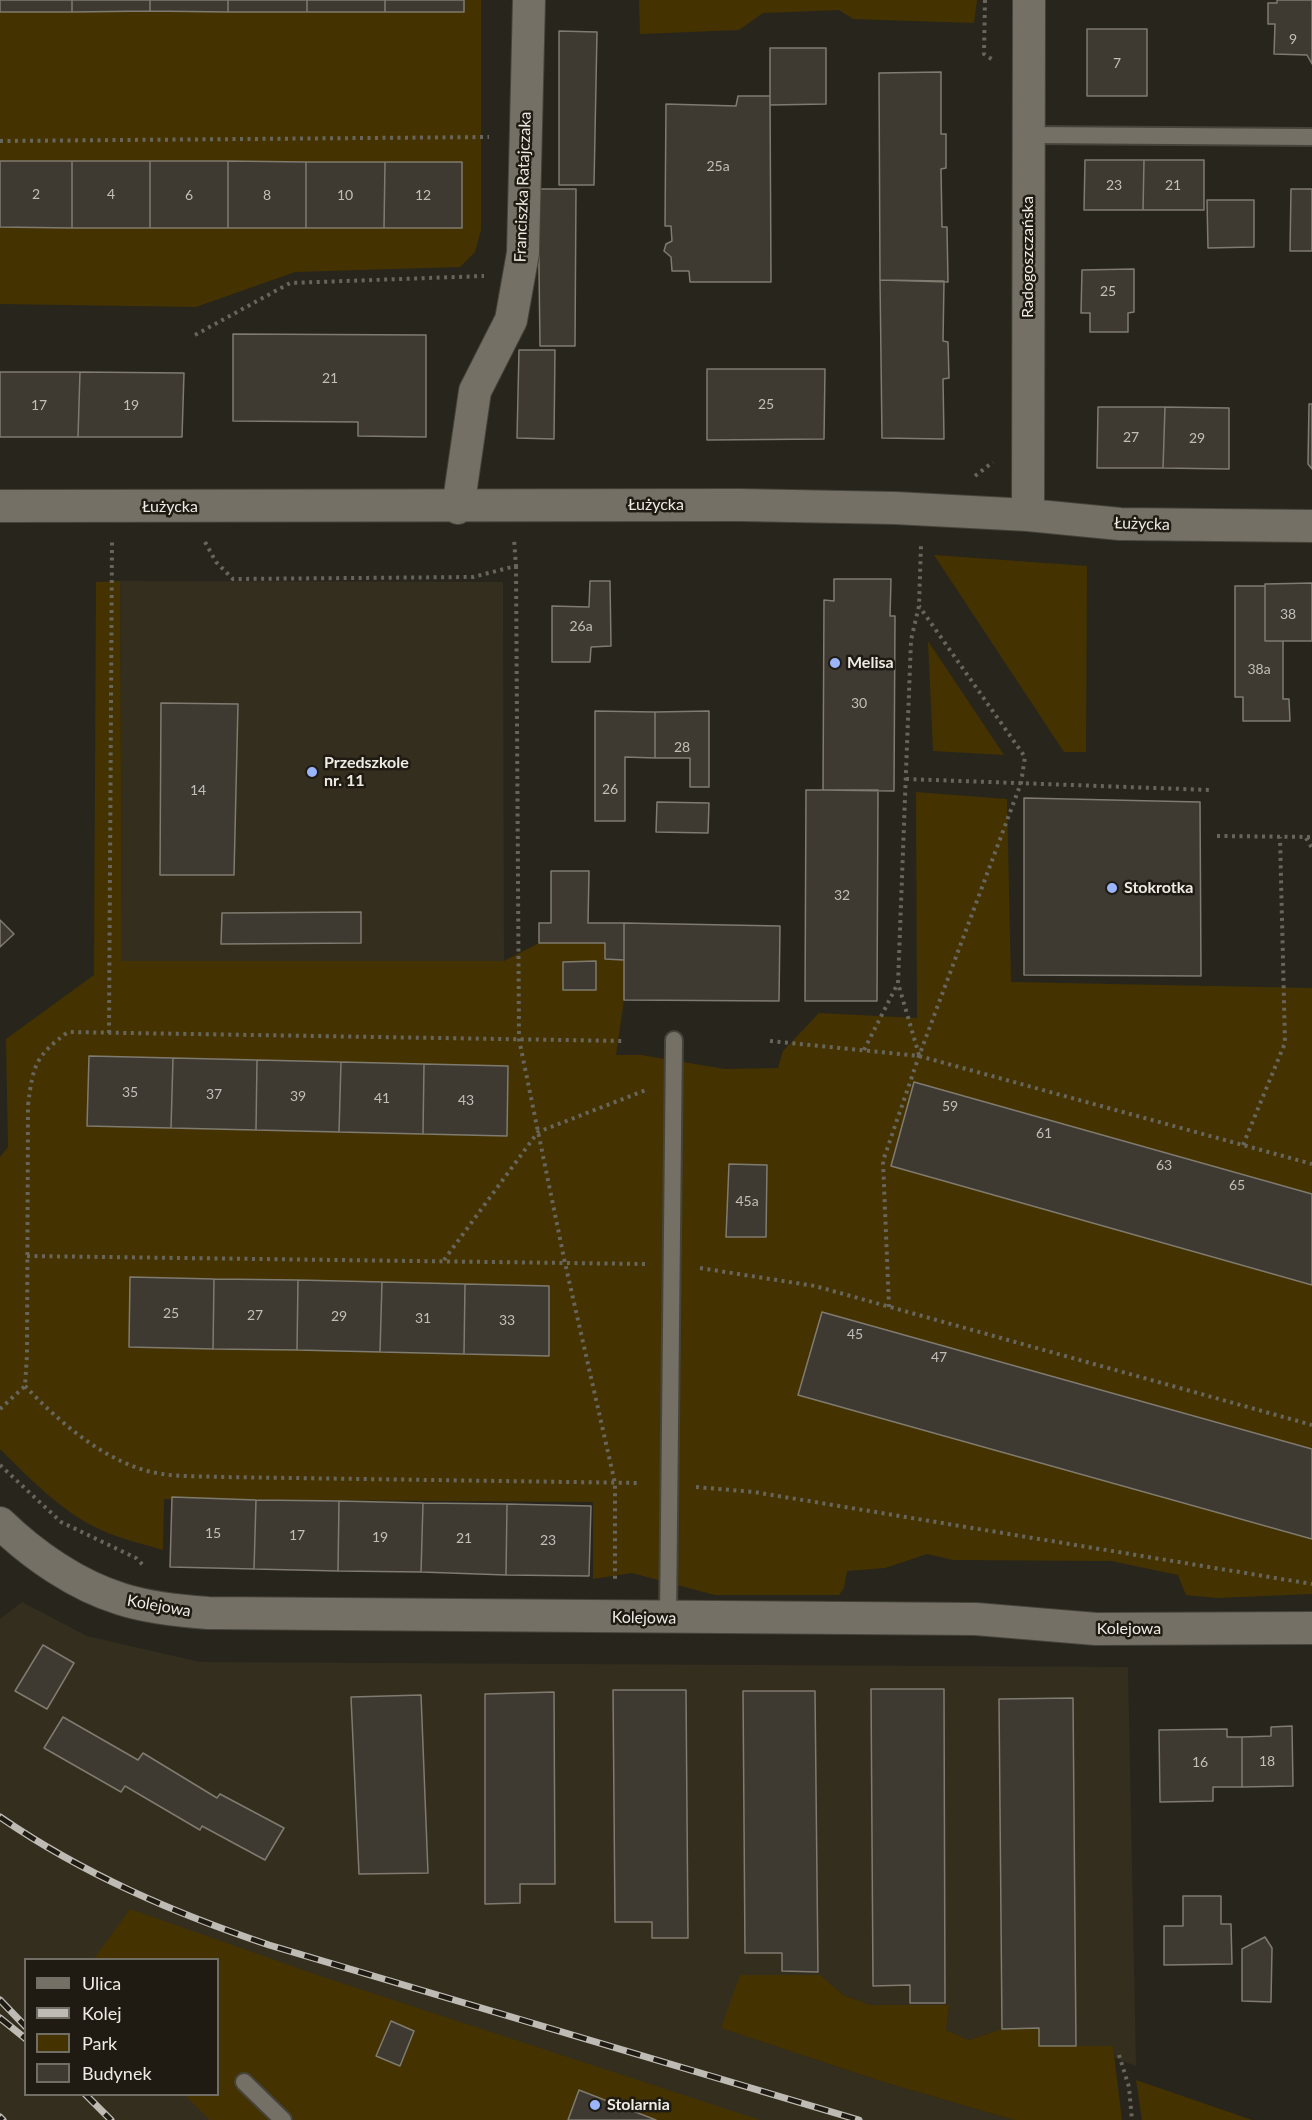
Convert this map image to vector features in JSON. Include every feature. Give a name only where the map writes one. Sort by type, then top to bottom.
[{"type":"street","name":"Franciszka Ratajczaka","points":[[458,508],[475,391],[511,320],[523,253],[529,0]]},
{"type":"street","name":"Radogoszczańska","points":[[1028,515],[1029,0]]},
{"type":"street","name":"Łużycka","points":[[0,506],[458,508],[740,505],[895,508],[1028,515],[1120,524],[1312,526]]},
{"type":"street","name":"Kolejowa","points":[[0,1523],[22,1545],[72,1576],[120,1599],[166,1609],[237,1614],[976,1619],[1096,1629],[1312,1628]]},
{"type":"lane","points":[[1029,135],[1312,137]]},
{"type":"lane","points":[[668,1618],[674,1040]]},
{"type":"lane","points":[[244,2082],[283,2120]]},
{"type":"path","points":[[0,141],[481,137]]},
{"type":"path","points":[[195,335],[290,283],[519,274]]},
{"type":"path","points":[[514,534],[519,1040],[615,1483],[615,1584]]},
{"type":"path","points":[[919,1056],[898,983],[911,640],[919,606],[921,538]]},
{"type":"path","points":[[101,539],[119,539]]},
{"type":"path","points":[[109,1033],[112,539]]},
{"type":"path","points":[[195,541],[205,542],[216,562],[233,579],[473,577],[516,566]]},
{"type":"path","points":[[889,1306],[883,1161],[919,1056],[1021,783],[1025,758],[919,606]]},
{"type":"path","points":[[906,779],[1210,790]]},
{"type":"path","points":[[1217,836],[1312,837]]},
{"type":"path","points":[[1243,1145],[1285,1043],[1280,837]]},
{"type":"path","points":[[1306,837],[1312,848]]},
{"type":"path","points":[[864,1050],[898,983]]},
{"type":"path","points":[[0,1409],[25,1386],[28,1105],[33,1070],[49,1046],[68,1032],[624,1041]]},
{"type":"path","points":[[770,1041],[919,1056],[1312,1164]]},
{"type":"path","points":[[444,1261],[538,1132],[675,1079]]},
{"type":"path","points":[[0,1465],[61,1522],[136,1558],[153,1574]]},
{"type":"path","points":[[1119,2055],[1129,2087],[1132,2120]]},
{"type":"shaded area","name":"Przedszkole nr. 11","points":[[120,581],[503,582],[504,961],[122,961]]},
{"type":"shaded area","points":[[22,1602],[87,1636],[200,1662],[1128,1667],[1136,2066],[1115,2058],[1113,2046],[1039,2046],[1002,2029],[969,2040],[946,2030],[949,2005],[870,2005],[843,1995],[820,1975],[722,2028],[880,2081],[1014,2120],[0,2120],[0,1619]]},
{"type":"green space","points":[[0,0],[481,0],[481,230],[475,252],[460,267],[295,272],[196,307],[0,304]]},
{"type":"green space","points":[[639,0],[977,0],[974,23],[853,19],[839,10],[763,13],[739,30],[640,34]]},
{"type":"green space","points":[[934,555],[1087,566],[1086,752],[1064,752]]},
{"type":"green space","points":[[120,581],[122,961],[504,961],[539,943],[605,943],[605,959],[624,960],[624,1000],[616,1055],[641,1055],[725,1069],[778,1068],[783,1051],[819,1013],[917,1018],[916,792],[1007,799],[1011,982],[1312,988],[1312,1594],[1217,1598],[1186,1595],[1178,1575],[1111,1561],[953,1560],[927,1554],[885,1568],[847,1571],[844,1588],[839,1595],[715,1595],[632,1573],[593,1579],[593,1502],[164,1499],[163,1550],[101,1530],[73,1514],[47,1494],[0,1449],[0,1157],[8,1147],[6,1039],[94,975],[96,582]]},
{"type":"green space","points":[[928,641],[1004,755],[933,751]]},
{"type":"green space","points":[[130,1909],[326,1978],[760,2120],[210,2120],[186,2096],[219,2096],[219,1958],[94,1958]]},
{"type":"green space","points":[[740,1975],[820,1975],[843,1995],[870,2005],[949,2005],[946,2030],[969,2040],[1002,2029],[1039,2028],[1039,2046],[1113,2046],[1122,2120],[1014,2120],[880,2081],[721,2028]]},
{"type":"green space","points":[[1136,2080],[1252,2120],[1142,2120]]},
{"type":"building","points":[[0,0],[72,0],[72,12],[0,12]]},
{"type":"building","points":[[72,0],[150,0],[150,11],[72,12]]},
{"type":"building","points":[[150,0],[228,0],[228,12],[150,11]]},
{"type":"building","points":[[228,0],[307,0],[307,12],[228,12]]},
{"type":"building","points":[[307,0],[385,0],[385,12],[307,12]]},
{"type":"building","points":[[385,0],[464,0],[464,12],[385,12]]},
{"type":"building","points":[[1277,0],[1312,0],[1312,64],[1307,55],[1274,54],[1275,24],[1268,24],[1268,3],[1277,3]]},
{"type":"building","points":[[1087,29],[1147,29],[1147,96],[1087,96]]},
{"type":"building","points":[[559,31],[597,32],[594,185],[559,185]]},
{"type":"building","points":[[770,48],[826,48],[826,104],[770,105]]},
{"type":"building","points":[[941,72],[941,134],[946,134],[946,168],[941,169],[942,227],[947,227],[948,282],[880,280],[879,73]]},
{"type":"building","points":[[738,96],[770,96],[771,282],[690,282],[689,271],[672,271],[671,257],[664,251],[666,244],[672,241],[671,226],[665,226],[666,104],[736,106]]},
{"type":"building","points":[[1085,160],[1144,160],[1143,210],[1084,210]]},
{"type":"building","points":[[1144,160],[1204,160],[1204,210],[1143,210]]},
{"type":"building","points":[[0,161],[72,161],[72,228],[0,227]]},
{"type":"building","points":[[72,161],[150,161],[150,228],[72,228]]},
{"type":"building","points":[[150,161],[228,161],[228,228],[150,228]]},
{"type":"building","points":[[228,161],[306,162],[306,228],[228,228]]},
{"type":"building","points":[[306,162],[385,162],[384,228],[306,228]]},
{"type":"building","points":[[385,162],[462,162],[462,228],[384,228]]},
{"type":"building","points":[[538,189],[576,189],[575,346],[540,346]]},
{"type":"building","points":[[1291,189],[1312,189],[1312,251],[1290,251]]},
{"type":"building","points":[[1207,200],[1254,200],[1254,247],[1208,248]]},
{"type":"building","points":[[1134,269],[1134,312],[1128,313],[1128,332],[1090,332],[1090,313],[1081,313],[1082,270]]},
{"type":"building","points":[[880,280],[944,281],[943,341],[948,342],[949,378],[943,379],[944,439],[882,438]]},
{"type":"building","points":[[233,334],[426,335],[426,437],[358,436],[358,422],[233,421]]},
{"type":"building","points":[[519,350],[555,350],[554,439],[517,438]]},
{"type":"building","points":[[707,369],[825,369],[824,439],[707,440]]},
{"type":"building","points":[[0,372],[80,372],[78,437],[0,437]]},
{"type":"building","points":[[80,372],[184,373],[182,437],[78,437]]},
{"type":"building","points":[[1309,404],[1312,404],[1312,469],[1308,464]]},
{"type":"building","points":[[1098,407],[1165,407],[1163,468],[1097,468]]},
{"type":"building","points":[[1165,407],[1229,408],[1229,469],[1163,468]]},
{"type":"building","points":[[834,579],[891,579],[890,616],[895,616],[894,791],[823,790],[824,600],[834,601]]},
{"type":"building","points":[[590,581],[610,581],[611,646],[591,647],[590,662],[552,662],[552,606],[589,607]]},
{"type":"building","points":[[1312,583],[1312,641],[1265,641],[1265,584]]},
{"type":"building","points":[[1235,586],[1265,586],[1265,641],[1283,641],[1283,699],[1289,699],[1290,721],[1243,721],[1243,697],[1235,697]]},
{"type":"building","points":[[161,703],[238,704],[234,875],[160,875]]},
{"type":"building","points":[[595,711],[655,712],[655,758],[625,757],[625,821],[595,821]]},
{"type":"building","points":[[709,711],[709,787],[690,787],[690,758],[655,758],[655,712]]},
{"type":"building","points":[[806,790],[878,790],[877,1001],[805,1001]]},
{"type":"building","name":"Stokrotka","points":[[1024,798],[1200,802],[1201,976],[1024,975]]},
{"type":"building","points":[[657,802],[709,803],[708,833],[656,832]]},
{"type":"building","points":[[551,871],[589,871],[588,923],[624,923],[624,960],[605,959],[605,943],[539,943],[539,923],[551,923]]},
{"type":"building","points":[[361,912],[361,943],[221,944],[222,913]]},
{"type":"building","points":[[0,920],[14,934],[0,947]]},
{"type":"building","points":[[624,923],[780,926],[779,1001],[624,1000]]},
{"type":"building","points":[[596,961],[596,990],[563,990],[563,962]]},
{"type":"building","points":[[89,1056],[173,1058],[171,1128],[87,1126]]},
{"type":"building","points":[[173,1058],[257,1060],[256,1130],[171,1128]]},
{"type":"building","points":[[257,1060],[341,1062],[339,1132],[256,1130]]},
{"type":"building","points":[[341,1062],[424,1064],[423,1134],[339,1132]]},
{"type":"building","points":[[424,1064],[508,1066],[507,1136],[423,1134]]},
{"type":"building","points":[[914,1082],[1312,1194],[1312,1285],[891,1166]]},
{"type":"building","points":[[729,1164],[767,1165],[766,1237],[726,1237]]},
{"type":"building","points":[[130,1277],[214,1279],[213,1349],[129,1347]]},
{"type":"building","points":[[214,1279],[298,1280],[297,1350],[213,1349]]},
{"type":"building","points":[[298,1280],[382,1282],[380,1352],[297,1350]]},
{"type":"building","points":[[382,1282],[465,1284],[464,1354],[380,1352]]},
{"type":"building","points":[[465,1284],[549,1286],[549,1356],[464,1354]]},
{"type":"building","points":[[822,1312],[1312,1449],[1312,1539],[798,1395]]},
{"type":"building","points":[[172,1497],[256,1500],[254,1569],[170,1567]]},
{"type":"building","points":[[256,1500],[339,1501],[338,1571],[254,1569]]},
{"type":"building","points":[[339,1501],[423,1503],[421,1572],[338,1571]]},
{"type":"building","points":[[423,1503],[507,1504],[506,1575],[421,1572]]},
{"type":"building","points":[[507,1504],[591,1506],[589,1576],[506,1575]]},
{"type":"building","points":[[43,1645],[74,1663],[47,1709],[15,1691]]},
{"type":"building","points":[[871,1689],[944,1689],[945,2003],[910,2003],[910,1985],[873,1986]]},
{"type":"building","points":[[613,1690],[686,1690],[688,1938],[652,1938],[652,1922],[615,1922]]},
{"type":"building","points":[[743,1691],[815,1691],[818,1972],[782,1971],[782,1953],[745,1953]]},
{"type":"building","points":[[554,1692],[555,1884],[520,1884],[520,1903],[485,1904],[485,1694]]},
{"type":"building","points":[[421,1695],[428,1873],[359,1874],[351,1697]]},
{"type":"building","points":[[1073,1698],[1076,2046],[1039,2046],[1039,2028],[1002,2029],[999,1699]]},
{"type":"building","points":[[63,1717],[138,1760],[143,1753],[217,1798],[220,1794],[284,1828],[265,1860],[202,1826],[200,1830],[125,1786],[121,1792],[44,1748]]},
{"type":"building","points":[[1292,1726],[1293,1786],[1242,1787],[1242,1737],[1271,1736],[1271,1727]]},
{"type":"building","points":[[1227,1729],[1227,1737],[1242,1737],[1242,1787],[1213,1787],[1213,1801],[1160,1802],[1159,1730]]},
{"type":"building","points":[[1183,1896],[1221,1896],[1221,1924],[1231,1924],[1232,1964],[1164,1965],[1164,1926],[1183,1926]]},
{"type":"building","points":[[1265,1937],[1272,1948],[1271,2002],[1242,2001],[1242,1949]]},
{"type":"building","points":[[391,2021],[414,2031],[400,2066],[376,2056]]},
{"type":"building","name":"Stolarnia","points":[[579,2090],[656,2120],[568,2120]]},
{"type":"railway","points":[[0,1817],[31,1838],[97,1874],[164,1905],[234,1933],[859,2120]]},
{"type":"railway","points":[[0,2000],[24,2025]]},
{"type":"railway","points":[[0,2018],[24,2037]]},
{"type":"railway","points":[[87,2096],[111,2120]]},
{"type":"railway","points":[[0,2117],[3,2120]]},
{"type":"place","name":"Melisa","points":[[835,663]]},
{"type":"place","name":"Przedszkole nr. 11","points":[[312,772]]},
{"type":"place","name":"Stokrotka","points":[[1112,888]]},
{"type":"place","name":"Stolarnia","points":[[595,2105]]}]
